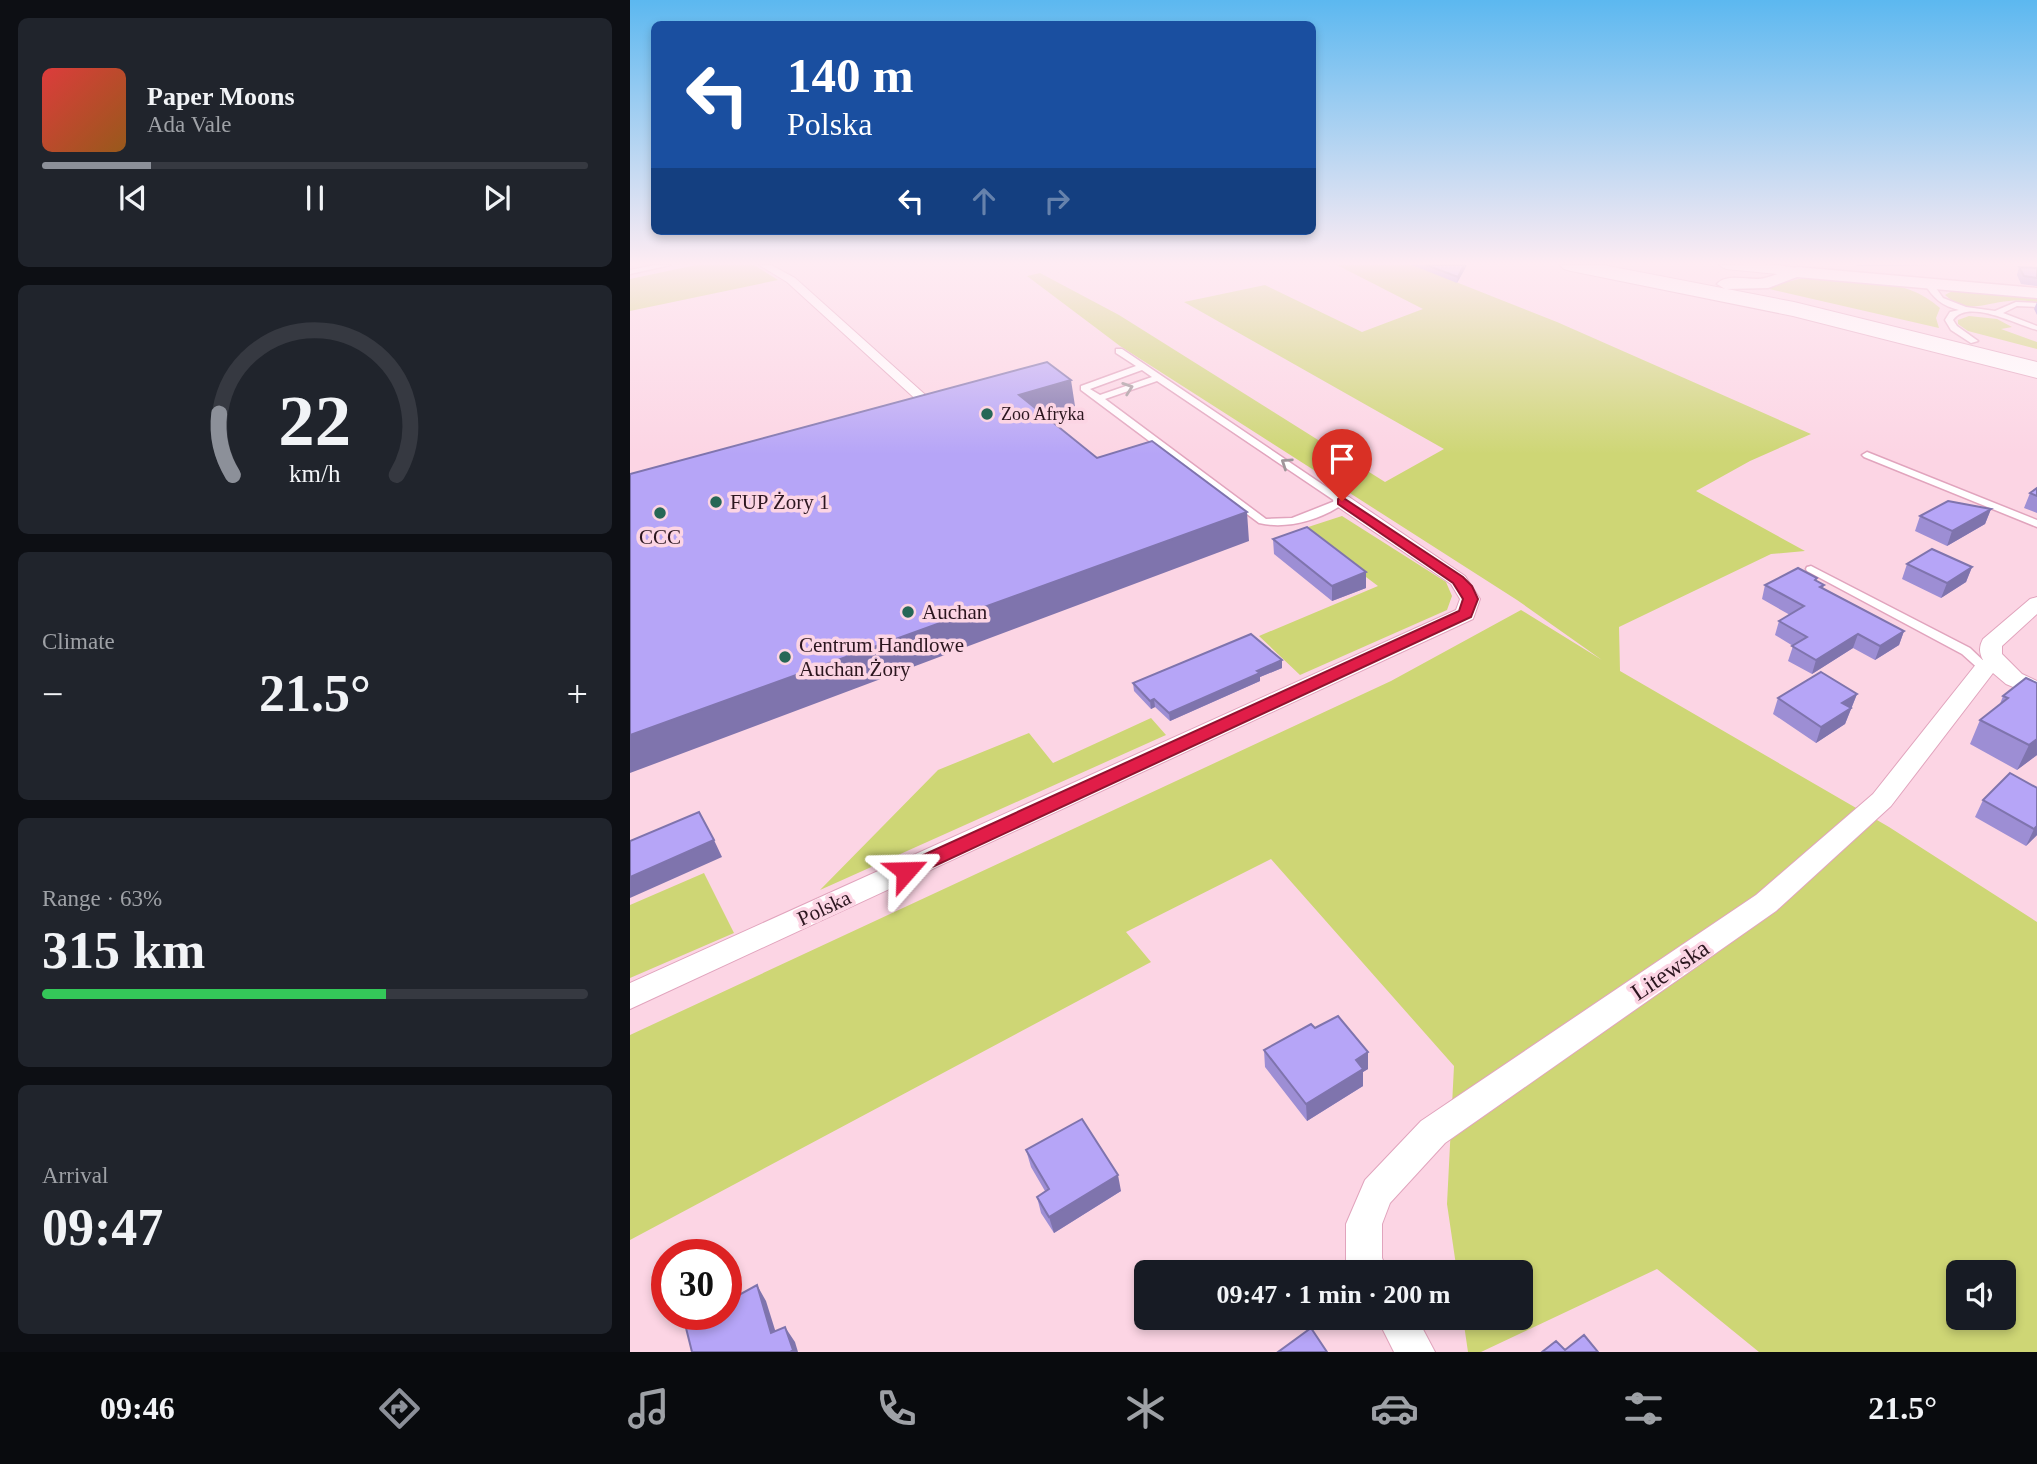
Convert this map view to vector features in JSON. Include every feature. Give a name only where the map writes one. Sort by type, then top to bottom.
[{"type":"main road","points":[[1878,328],[2037,370]]},
{"type":"main road","points":[[1920,328],[2037,358]]},
{"type":"street","points":[[844,328],[936,411]]},
{"type":"street","name":"Polska","points":[[630,997],[1465,614],[1470,599],[1465,586],[1342,501]]},
{"type":"street","points":[[2037,603],[1991,644],[1991,665],[2037,690]]},
{"type":"street","name":"Litewska","points":[[1364,1260],[1364,1224],[1377,1192],[1433,1132],[1766,904],[1882,800],[1991,665]]},
{"type":"street","points":[[1403,1330],[1416,1352]]},
{"type":"lane","points":[[1954,328],[1974,341]]},
{"type":"lane","points":[[1119,351],[1342,501]]},
{"type":"lane","points":[[1142,367],[1084,388],[1263,521],[1274,524],[1290,522],[1342,501]]},
{"type":"lane","points":[[1098,399],[1159,377]]},
{"type":"lane","points":[[1867,455],[2037,524]]},
{"type":"lane","points":[[1811,569],[1991,665]]},
{"type":"green space","points":[[1096,328],[1140,328],[1385,482],[1444,449],[1230,328],[1354,328],[1362,332],[1372,328],[1571,328],[1811,434],[1750,461],[1696,491],[1805,551],[1771,554],[1619,627],[1620,671],[1889,827],[2037,922],[2037,1352],[1759,1352],[1657,1269],[1533,1327],[1533,1260],[1455,1260],[1447,1204],[1454,1066],[1271,859],[1126,932],[1151,962],[630,1240],[630,1035],[1391,681],[1521,610],[1602,660],[1517,600],[1120,346]]},
{"type":"green space","points":[[1964,328],[2006,328],[2001,329],[2037,342],[2037,349]]},
{"type":"green space","points":[[1342,516],[1446,582],[1452,596],[1447,610],[1300,675],[1259,636],[1378,586],[1302,529]]},
{"type":"green space","points":[[1151,718],[1166,735],[820,890],[938,770],[1029,733],[1053,763]]},
{"type":"green space","points":[[704,873],[734,933],[630,978],[630,905]]},
{"type":"green space","points":[[1465,1330],[1528,1330],[1481,1352],[1468,1352]]},
{"type":"building","name":"Centrum Handlowe Auchan Żory","points":[[1047,362],[1071,380],[1019,395],[1097,458],[1152,441],[1247,512],[630,735],[630,474]]},
{"type":"building","points":[[1948,501],[1991,509],[1952,531],[1920,516]]},
{"type":"building","points":[[1307,527],[1366,572],[1332,586],[1273,539]]},
{"type":"building","points":[[1932,549],[1972,567],[1947,583],[1907,564]]},
{"type":"building","points":[[1798,568],[1817,578],[1815,580],[1824,585],[1820,587],[1904,631],[1880,646],[1858,634],[1816,660],[1792,646],[1807,637],[1779,621],[1804,606],[1765,585]]},
{"type":"building","points":[[1251,634],[1282,660],[1257,671],[1260,673],[1169,713],[1154,699],[1150,701],[1133,683]]},
{"type":"building","points":[[1821,672],[1857,694],[1842,703],[1851,708],[1821,727],[1778,698]]},
{"type":"building","points":[[2026,678],[2037,683],[2037,739],[2029,745],[1980,720],[2008,698],[2003,696]]},
{"type":"building","points":[[2010,773],[2037,788],[2037,826],[2034,829],[1983,800]]},
{"type":"building","points":[[699,812],[714,840],[630,877],[630,841]]},
{"type":"building","points":[[1338,1016],[1368,1052],[1356,1060],[1363,1069],[1306,1104],[1264,1050],[1311,1024],[1315,1028]]},
{"type":"building","points":[[1082,1119],[1118,1175],[1049,1217],[1037,1197],[1049,1189],[1026,1150]]},
{"type":"building","points":[[757,1285],[771,1333],[785,1327],[793,1350],[692,1352],[686,1330],[742,1330],[742,1293]]},
{"type":"building","points":[[1308,1330],[1312,1330],[1327,1352],[1278,1352]]},
{"type":"building","points":[[1584,1335],[1598,1352],[1542,1352],[1556,1341],[1565,1350]]},
{"type":"place","name":"Zoo Afryka","points":[[987,414]]},
{"type":"place","name":"FUP Żory 1","points":[[716,502]]},
{"type":"place","name":"CCC","points":[[660,513]]},
{"type":"place","name":"Auchan","points":[[908,612]]},
{"type":"place","name":"Centrum Handlowe Auchan Żory","points":[[785,657]]},
{"type":"route","points":[[906,871],[1465,614],[1470,607],[1465,586],[1342,501]]}]
